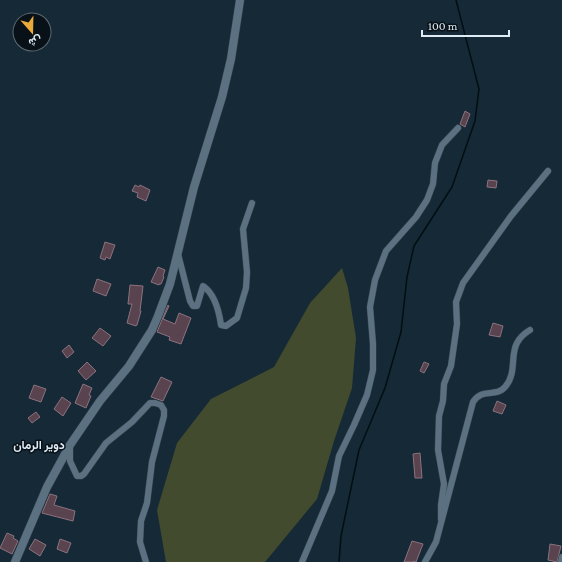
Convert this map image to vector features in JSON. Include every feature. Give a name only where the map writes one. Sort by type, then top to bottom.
[{"type":"street","points":[[15,562],[47,487],[70,445],[100,401],[129,366],[152,330],[170,284],[194,187],[222,97],[231,59],[240,0]]},
{"type":"street","points":[[302,562],[332,491],[339,456],[367,395],[372,370],[373,344],[370,307],[375,280],[386,251],[416,217],[427,200],[433,184],[435,163],[442,145],[458,128]]},
{"type":"street","points":[[441,520],[441,505],[444,484],[438,450],[439,416],[443,402],[444,384],[452,366],[457,324],[456,302],[463,283],[511,216],[548,171]]},
{"type":"street","points":[[178,254],[190,301],[193,306],[197,306],[203,286],[212,295],[221,325],[226,326],[237,318],[246,288],[247,272],[243,229],[252,203]]},
{"type":"street","points":[[425,562],[434,546],[473,402],[481,394],[498,392],[505,387],[510,379],[513,368],[515,345],[520,338],[530,330]]},
{"type":"street","points":[[70,445],[70,461],[77,476],[81,476],[106,443],[132,422],[150,404],[156,403],[161,405],[164,410],[164,416],[152,462],[147,503],[141,521],[140,542],[146,562]]},
{"type":"street","points":[[561,562],[562,557]]},
{"type":"green space","points":[[342,268],[348,288],[356,338],[352,388],[334,441],[317,499],[265,562],[166,562],[157,510],[177,443],[211,399],[274,367],[310,303]]},
{"type":"building","points":[[465,111],[470,114],[465,127],[460,124]]},
{"type":"building","points":[[488,180],[497,181],[496,188],[487,187]]},
{"type":"building","points":[[135,185],[139,187],[140,185],[150,190],[146,201],[137,197],[138,193],[132,191]]},
{"type":"building","points":[[105,242],[115,245],[110,259],[106,257],[105,260],[100,258]]},
{"type":"building","points":[[158,267],[165,270],[164,277],[159,285],[151,282]]},
{"type":"building","points":[[97,279],[111,284],[106,296],[93,291]]},
{"type":"building","points":[[130,285],[143,286],[141,311],[136,326],[127,323],[132,304],[128,304]]},
{"type":"building","points":[[168,305],[169,306],[163,319],[175,324],[179,313],[191,318],[181,344],[169,340],[170,337],[157,332]]},
{"type":"building","points":[[493,323],[503,326],[500,337],[489,335]]},
{"type":"building","points":[[100,328],[111,336],[103,346],[92,338]]},
{"type":"building","points":[[69,345],[74,352],[67,358],[62,351]]},
{"type":"building","points":[[87,362],[96,371],[86,380],[78,371]]},
{"type":"building","points":[[424,362],[429,364],[424,373],[420,371]]},
{"type":"building","points":[[161,377],[172,382],[163,401],[151,397]]},
{"type":"building","points":[[83,384],[92,388],[89,395],[91,396],[86,408],[75,403]]},
{"type":"building","points":[[34,385],[46,389],[41,402],[29,398]]},
{"type":"building","points":[[62,397],[71,403],[63,416],[54,409]]},
{"type":"building","points":[[497,401],[506,405],[502,414],[493,411]]},
{"type":"building","points":[[36,412],[40,417],[32,423],[28,418]]},
{"type":"building","points":[[420,453],[422,478],[415,478],[413,454]]},
{"type":"building","points":[[50,494],[57,496],[54,505],[75,511],[73,521],[42,513]]},
{"type":"building","points":[[7,533],[14,536],[13,538],[18,541],[12,554],[0,548]]},
{"type":"building","points":[[35,539],[46,545],[40,556],[29,549]]},
{"type":"building","points":[[60,539],[71,543],[67,553],[57,549]]},
{"type":"building","points":[[412,541],[423,544],[416,562],[404,562]]},
{"type":"building","points":[[550,544],[561,546],[557,562],[548,560]]},
{"type":"waterway","points":[[339,562],[341,536],[359,450],[385,388],[401,332],[407,277],[414,246],[452,187],[475,121],[479,89],[456,0]]},
{"type":"district","name":"دوير الرمان","points":[[39,445]]}]
